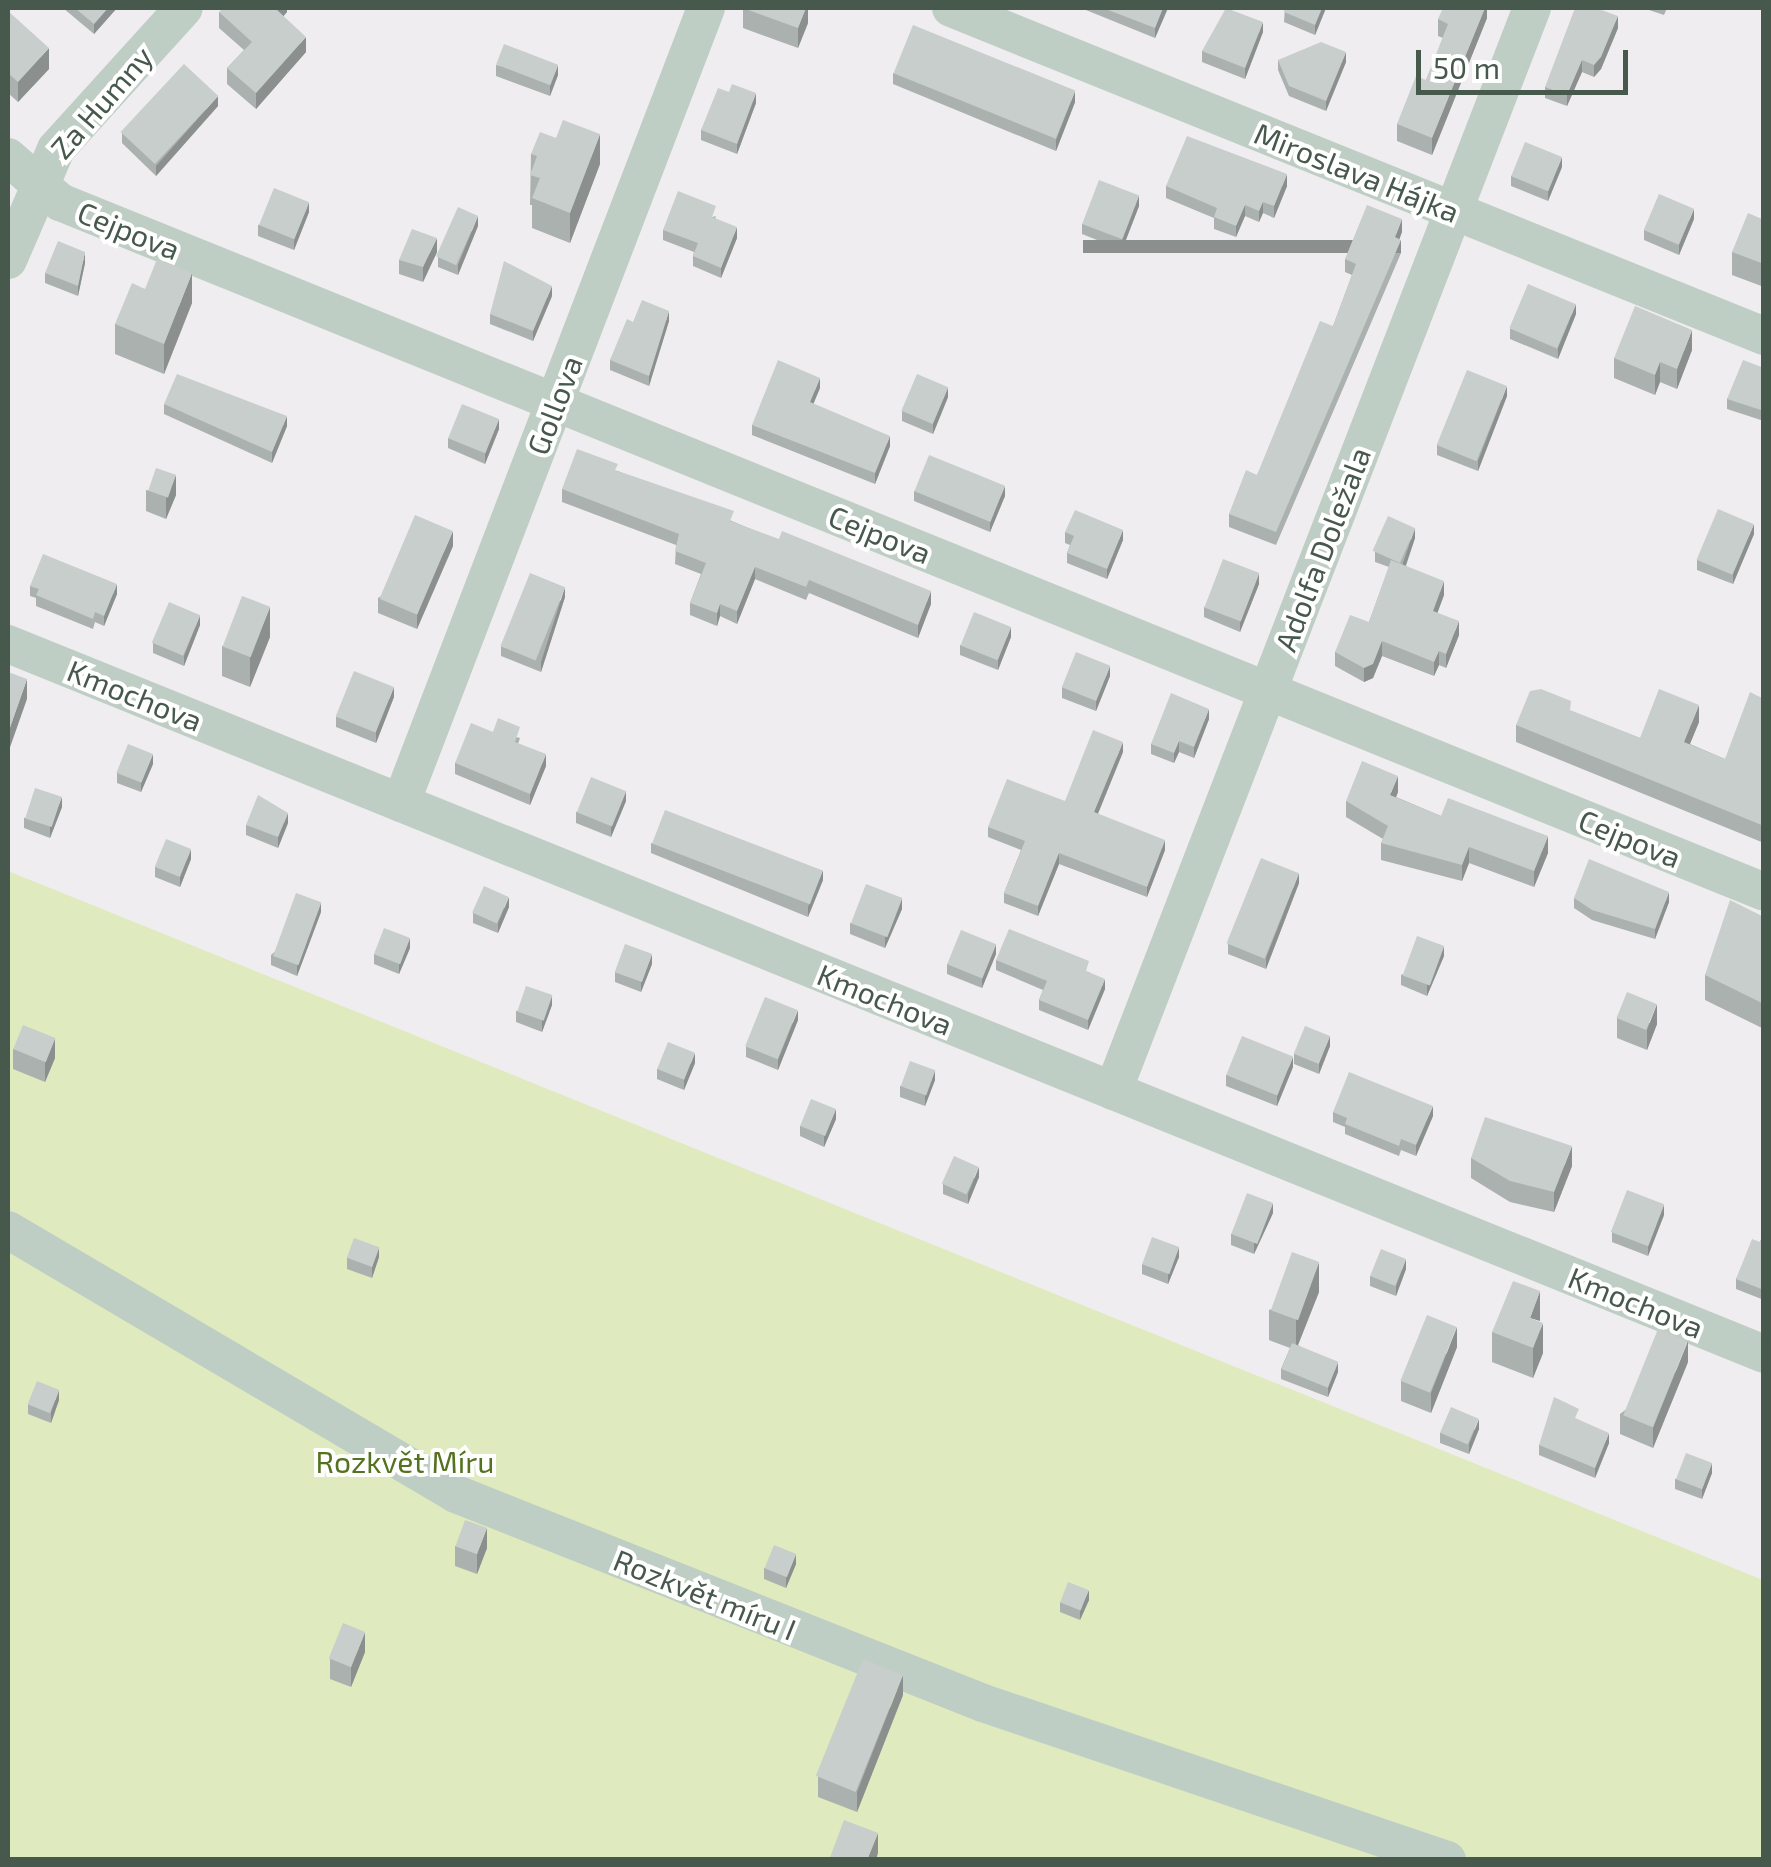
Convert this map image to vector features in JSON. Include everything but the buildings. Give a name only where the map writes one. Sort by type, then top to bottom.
[{"type":"street","name":"Za Humny","points":[[8,260],[56,149],[184,8]]},
{"type":"street","name":"Gollova","points":[[401,803],[706,8]]},
{"type":"street","name":"Miroslava Hájka","points":[[951,8],[1764,336]]},
{"type":"street","name":"Adolfa Doležala","points":[[1113,1091],[1532,8]]},
{"type":"street","name":"Cejpova","points":[[8,157],[38,187],[555,402],[1764,892]]},
{"type":"street","name":"Kmochova","points":[[8,644],[1764,1354]]},
{"type":"street","name":"Rozkvět míru I","points":[[8,1230],[456,1494],[984,1703],[1447,1860]]},
{"type":"green space","name":"Rozkvět Míru","points":[[8,871],[1763,1580],[1763,1859],[8,1859]]}]
